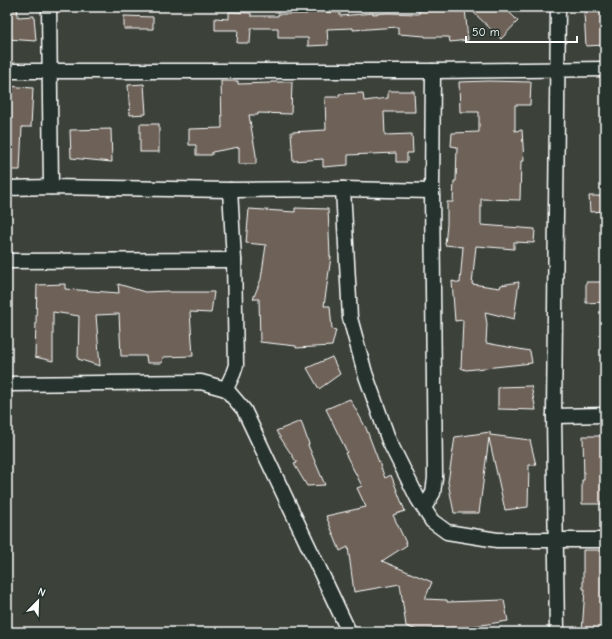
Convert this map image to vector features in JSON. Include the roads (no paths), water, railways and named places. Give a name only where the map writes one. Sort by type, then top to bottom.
[{"type":"street","points":[[49,7],[51,187]]},
{"type":"street","points":[[557,632],[554,416],[558,7]]},
{"type":"street","points":[[7,71],[433,71],[605,68]]},
{"type":"street","points":[[424,508],[433,493],[436,478],[432,191],[433,71]]},
{"type":"street","points":[[7,188],[51,187],[230,190],[343,189],[432,191]]},
{"type":"street","points":[[343,189],[350,318],[365,373],[389,441],[418,499],[432,522],[448,532],[497,540],[605,540]]},
{"type":"street","points":[[226,389],[236,365],[234,260],[230,190]]},
{"type":"street","points":[[7,261],[234,260]]},
{"type":"street","points":[[7,384],[201,382],[226,389],[244,410],[349,632]]},
{"type":"street","points":[[554,416],[605,415]]}]
